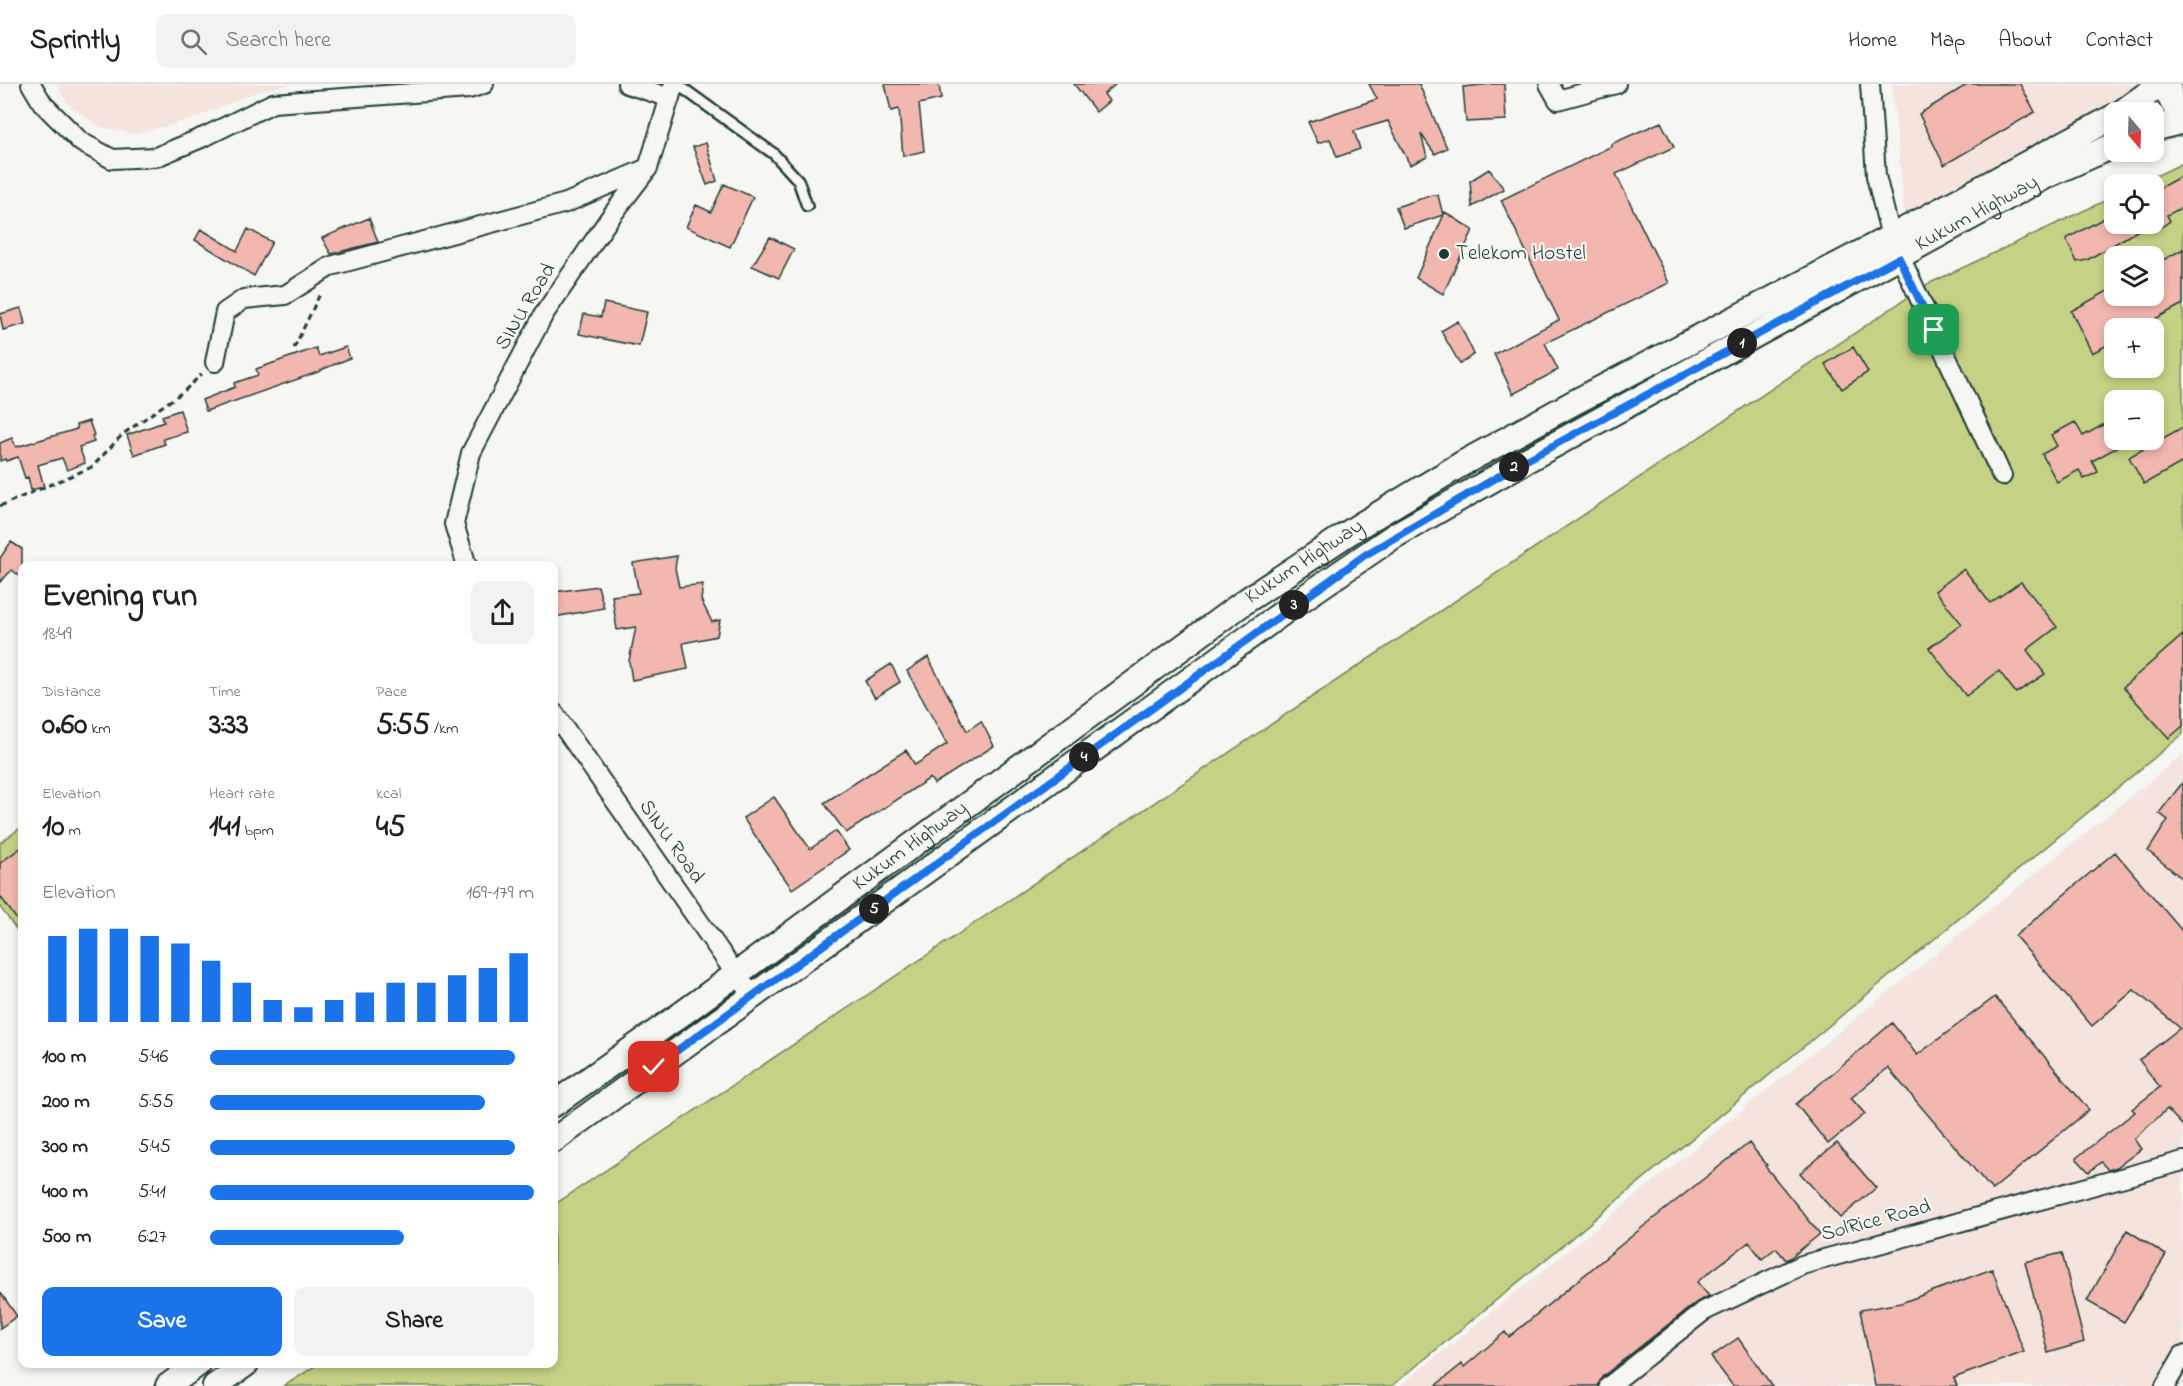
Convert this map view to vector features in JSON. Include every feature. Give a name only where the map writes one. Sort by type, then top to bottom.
[{"type":"main road","points":[[2136,102],[2161,84]]},
{"type":"main road","points":[[2169,84],[2171,101],[2183,115]]},
{"type":"main road","points":[[2164,126],[2183,121]]},
{"type":"main road","name":"Kukum Highway","points":[[558,1137],[1365,555],[1895,248],[2104,123]]},
{"type":"main road","name":"Kukum Highway","points":[[558,1101],[1247,600],[1349,532],[1457,467],[1573,403],[2104,150]]},
{"type":"main road","points":[[168,1386],[193,1368]]},
{"type":"main road","points":[[215,1386],[240,1368]]},
{"type":"street","points":[[31,84],[43,104],[81,142],[112,159],[156,157],[206,136],[273,103],[468,89],[484,84]]},
{"type":"street","points":[[627,84],[673,89]]},
{"type":"street","points":[[1549,84],[1558,100],[1616,84]]},
{"type":"street","points":[[1870,84],[1876,176],[1895,248],[2002,476]]},
{"type":"street","name":"SINU Road","points":[[465,561],[454,524],[471,453],[544,314],[609,219],[648,168],[673,89]]},
{"type":"street","points":[[215,362],[225,312],[244,299],[285,295],[333,265],[566,203],[648,168]]},
{"type":"street","name":"SINU Road","points":[[558,719],[753,996]]},
{"type":"street","name":"SolRice Road","points":[[1609,1386],[1704,1311],[1802,1264],[2183,1161]]},
{"type":"street","points":[[2165,1386],[2183,1354]]},
{"type":"lane","points":[[673,89],[774,154],[798,180],[807,206]]},
{"type":"path","points":[[294,348],[333,265]]},
{"type":"path","points":[[0,506],[92,467],[123,434],[184,391],[215,362]]},
{"type":"shaded area","points":[[56,84],[293,84],[258,91],[192,119],[135,134],[101,127],[69,105]]},
{"type":"shaded area","points":[[1892,84],[2149,84],[2116,102],[2104,102],[2104,109],[1905,218]]},
{"type":"shaded area","points":[[2183,754],[2183,1386],[1400,1386],[2144,786]]},
{"type":"green space","points":[[2183,163],[2183,734],[1392,1386],[284,1386],[312,1368],[558,1368],[558,1202],[1928,284],[2104,201],[2104,234],[2164,234],[2164,174],[2160,174]]},
{"type":"green space","points":[[18,830],[18,932],[0,907],[0,843]]},
{"type":"building","points":[[885,84],[939,84],[941,99],[919,104],[924,151],[903,156],[899,109],[891,111]]},
{"type":"building","points":[[1074,84],[1116,84],[1104,94],[1109,101],[1096,112]]},
{"type":"building","points":[[1369,84],[1419,84],[1447,148],[1435,154],[1421,134],[1427,157],[1410,165],[1388,121],[1354,131],[1360,149],[1337,157],[1330,139],[1318,143],[1308,122],[1377,99]]},
{"type":"building","points":[[1504,84],[1506,120],[1466,122],[1463,87]]},
{"type":"building","points":[[1968,84],[2020,84],[2035,112],[1944,165],[1919,114]]},
{"type":"building","points":[[1661,122],[1674,147],[1616,174],[1669,283],[1545,343],[1558,370],[1513,394],[1494,354],[1559,320],[1501,200],[1612,146],[1611,144]]},
{"type":"building","points":[[706,143],[717,181],[707,185],[693,147]]},
{"type":"building","points":[[1489,169],[1504,189],[1472,207],[1470,181]]},
{"type":"building","points":[[2183,175],[2183,207],[2167,215],[2170,221],[2164,225],[2164,185]]},
{"type":"building","points":[[724,184],[753,197],[730,247],[686,227],[696,205],[711,212]]},
{"type":"building","points":[[1438,195],[1443,215],[1404,228],[1396,207]]},
{"type":"building","name":"Telekom Hostel","points":[[1445,212],[1473,230],[1443,294],[1416,278]]},
{"type":"building","points":[[369,218],[378,242],[331,254],[322,238]]},
{"type":"building","points":[[2104,218],[2104,234],[2132,234],[2111,246],[2104,246],[2104,250],[2087,260],[2077,262],[2066,239]]},
{"type":"building","points":[[201,229],[237,251],[248,229],[272,242],[254,276],[195,240]]},
{"type":"building","points":[[770,237],[794,249],[779,278],[752,266]]},
{"type":"building","points":[[2183,249],[2183,304],[2157,318],[2104,318],[2104,347],[2092,353],[2071,311],[2104,293],[2104,306],[2164,306],[2164,259]]},
{"type":"building","points":[[604,303],[647,312],[639,346],[579,334],[584,314],[601,317]]},
{"type":"building","points":[[21,308],[25,324],[3,330],[0,314]]},
{"type":"building","points":[[1458,321],[1474,354],[1460,364],[1441,331]]},
{"type":"building","points":[[346,347],[350,358],[321,371],[206,411],[202,400],[235,387],[234,383],[258,375],[256,369],[316,348],[319,356]]},
{"type":"building","points":[[1853,347],[1868,372],[1842,389],[1825,364]]},
{"type":"building","points":[[180,410],[187,432],[163,439],[165,444],[134,455],[127,435],[164,422],[162,416]]},
{"type":"building","points":[[89,421],[94,442],[79,447],[85,463],[67,470],[62,458],[38,465],[44,487],[31,490],[28,477],[25,478],[18,457],[0,461],[0,443],[12,438],[16,447],[77,429],[76,425]]},
{"type":"building","points":[[2075,422],[2083,436],[2104,424],[2104,450],[2112,450],[2092,461],[2098,472],[2084,479],[2079,470],[2057,482],[2042,454],[2057,446],[2051,435]]},
{"type":"building","points":[[2183,427],[2183,462],[2144,484],[2129,457],[2142,450],[2164,450],[2164,438]]},
{"type":"building","points":[[11,542],[22,549],[22,561],[18,561],[18,575],[12,570],[0,582],[0,558]]},
{"type":"building","points":[[677,556],[675,568],[679,587],[703,584],[701,600],[712,622],[720,620],[717,636],[683,643],[688,669],[632,680],[629,661],[636,627],[617,630],[612,596],[639,593],[633,563]]},
{"type":"building","points":[[1964,569],[1990,603],[2021,582],[2057,627],[2027,650],[2045,674],[2016,693],[1999,671],[1966,696],[1929,648],[1962,624],[1935,591]]},
{"type":"building","points":[[598,586],[604,608],[558,616],[558,591]]},
{"type":"building","points":[[2183,635],[2183,726],[2169,738],[2123,687]]},
{"type":"building","points":[[928,657],[967,731],[981,721],[994,746],[934,784],[930,778],[846,833],[824,803],[906,750],[915,765],[947,744],[907,671]]},
{"type":"building","points":[[891,664],[900,682],[875,698],[865,681]]},
{"type":"building","points":[[2183,782],[2183,879],[2148,851],[2168,820],[2159,813]]},
{"type":"building","points":[[774,797],[810,849],[836,831],[849,850],[792,889],[743,818]]},
{"type":"building","points":[[18,850],[18,921],[0,896],[0,863]]},
{"type":"building","points":[[2115,852],[2183,932],[2183,1126],[2167,1109],[2134,1139],[2141,1149],[2117,1167],[2108,1170],[2101,1162],[2089,1172],[2076,1158],[2135,1112],[2132,1109],[2160,1087],[2139,1060],[2180,1028],[2134,990],[2092,1026],[2015,936]]},
{"type":"building","points":[[1995,997],[2089,1110],[1992,1190],[1888,1068],[1851,1098],[1865,1114],[1828,1144],[1796,1104],[1892,1023],[1917,1055]]},
{"type":"building","points":[[1749,1143],[1820,1234],[1790,1258],[1786,1260],[1776,1248],[1762,1259],[1749,1242],[1697,1282],[1709,1296],[1697,1302],[1602,1377],[1598,1386],[1435,1386],[1462,1364],[1464,1367],[1505,1332],[1509,1337]]},
{"type":"building","points":[[1837,1143],[1876,1188],[1840,1218],[1800,1173]]},
{"type":"building","points":[[2127,1230],[2166,1255],[2124,1322],[2087,1301]]},
{"type":"building","points":[[2062,1253],[2084,1342],[2048,1353],[2025,1262]]},
{"type":"building","points":[[1992,1269],[2024,1352],[1954,1378],[1957,1386],[1875,1386],[1860,1310],[1901,1303]]},
{"type":"building","points":[[0,1292],[17,1316],[0,1328]]},
{"type":"building","points":[[1738,1338],[1772,1386],[1733,1386],[1711,1357]]},
{"type":"place","name":"Telekom Hostel","points":[[1444,254]]},
{"type":"route","points":[[654,1067],[1292,606],[1394,536],[1523,462],[1899,258],[1934,330]]}]
